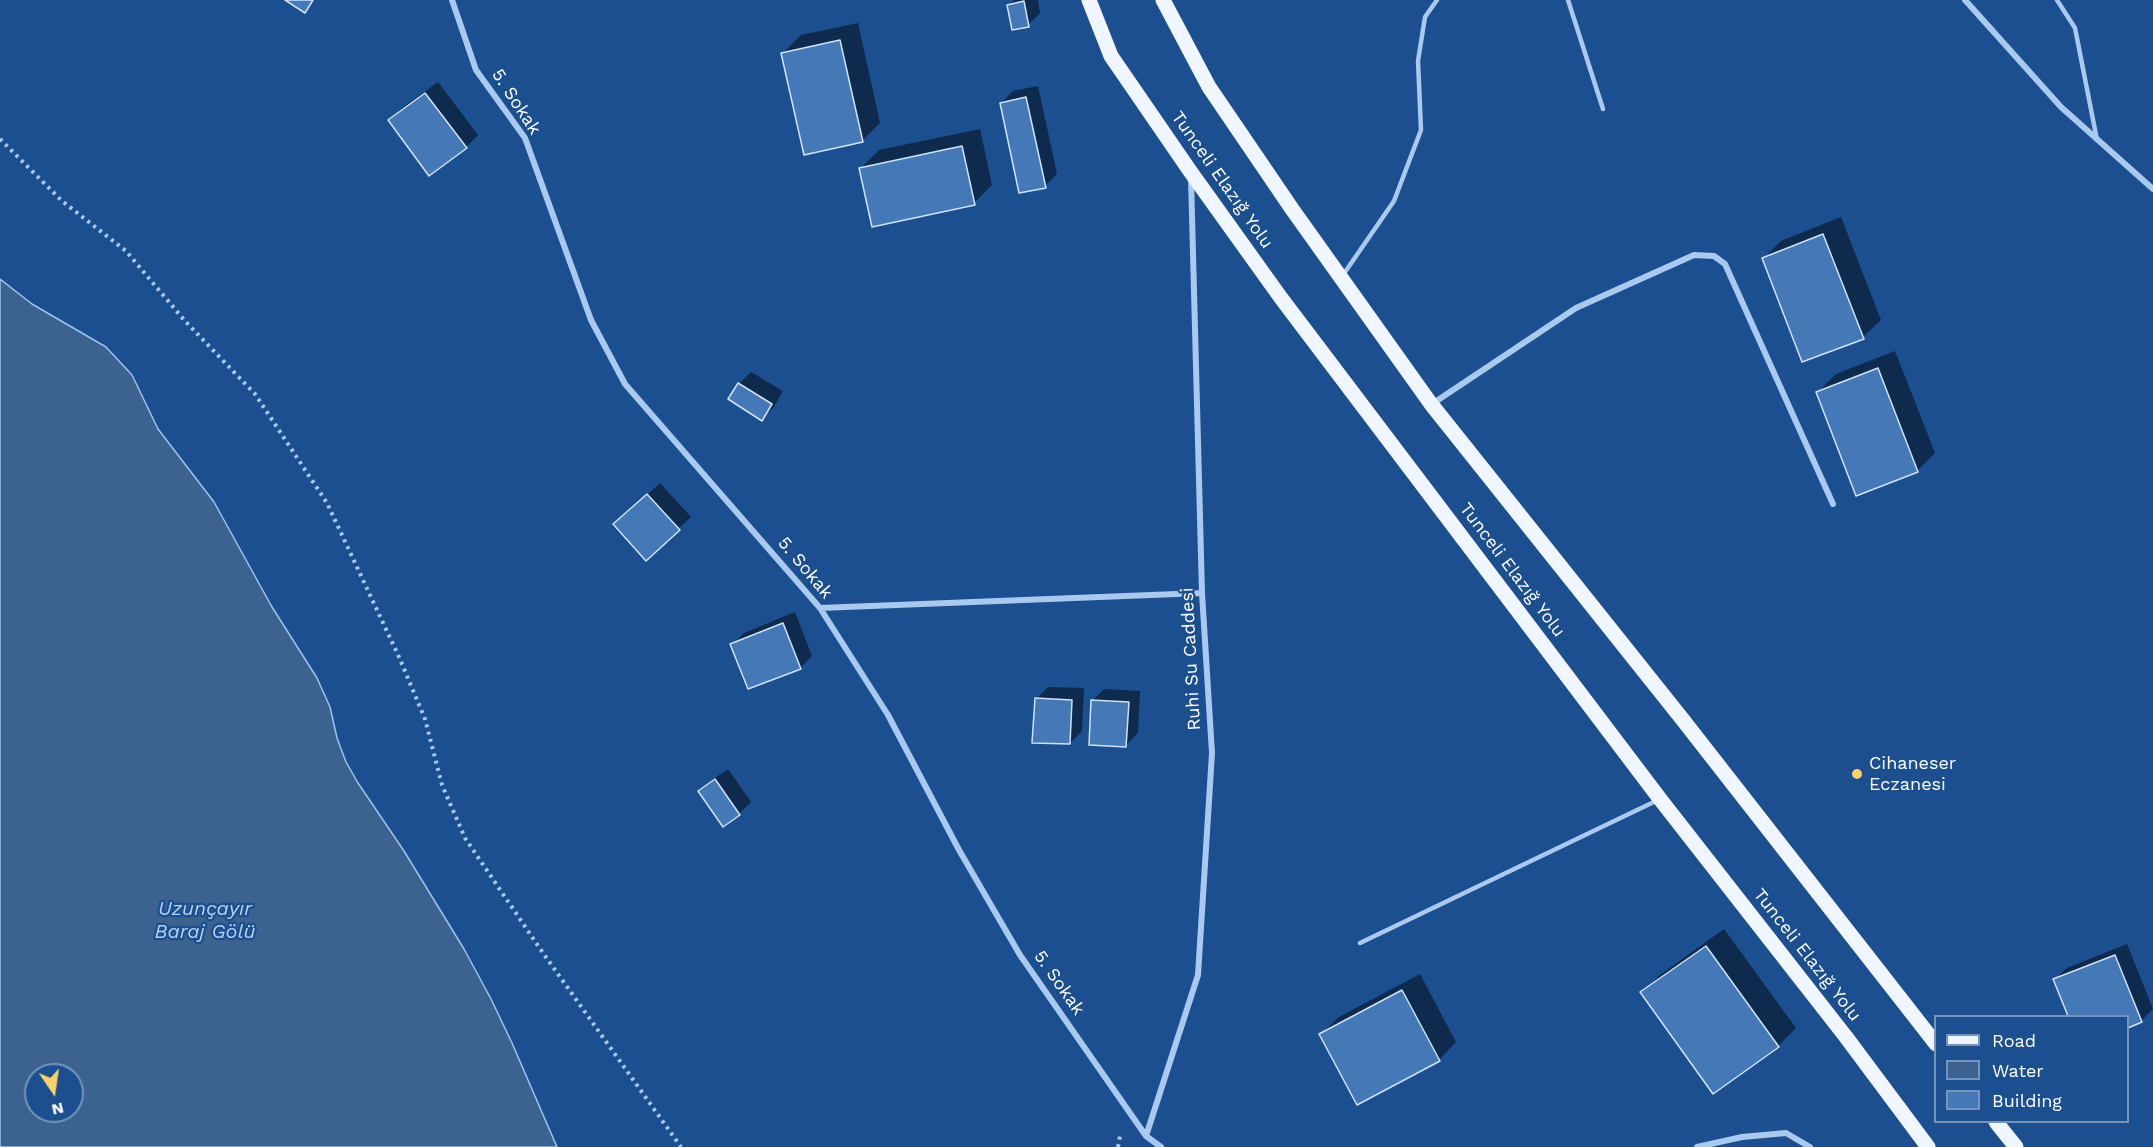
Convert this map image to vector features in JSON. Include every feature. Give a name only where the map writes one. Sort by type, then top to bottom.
[{"type":"main road","name":"Tunceli Elazığ Yolu","points":[[1089,0],[1112,56],[1190,171],[1281,298],[1660,799],[1846,1037],[1928,1147]]},
{"type":"main road","points":[[1163,0],[1209,87],[1431,404],[1683,720],[1934,1043]]},
{"type":"main road","points":[[1997,1123],[2016,1147]]},
{"type":"street","name":"5. Sokak","points":[[452,0],[477,70],[525,138],[591,320],[625,384],[820,608],[888,715],[959,850],[1020,955],[1146,1136],[1161,1147]]},
{"type":"street","points":[[1965,0],[2061,107],[2153,189]]},
{"type":"street","name":"Ruhi Su Caddesi","points":[[1146,1136],[1198,975],[1212,753],[1202,593],[1190,171]]},
{"type":"street","points":[[1431,404],[1576,308],[1694,255],[1714,256],[1725,264],[1833,504]]},
{"type":"street","points":[[820,608],[1202,593]]},
{"type":"street","points":[[1697,1147],[1742,1137],[1786,1133],[1810,1147]]},
{"type":"lane","points":[[1342,278],[1394,201],[1420,130],[1418,61],[1425,17],[1437,0]]},
{"type":"lane","points":[[1568,0],[1603,109]]},
{"type":"lane","points":[[2056,0],[2075,28],[2097,140]]},
{"type":"lane","points":[[1360,943],[1660,799]]},
{"type":"path","points":[[0,139],[62,201],[126,251],[185,321],[255,394],[327,503],[426,719],[442,785],[465,838],[543,953],[681,1147]]},
{"type":"water","name":"Uzunçayır Baraj Gölü","points":[[0,279],[32,304],[106,347],[132,375],[158,429],[214,502],[272,607],[317,678],[330,707],[337,738],[346,762],[464,949],[491,999],[557,1147],[0,1147]]},
{"type":"building","points":[[285,0],[313,0],[305,13]]},
{"type":"building","points":[[1024,1],[1029,27],[1012,30],[1007,5]]},
{"type":"building","points":[[840,40],[863,142],[804,155],[781,53]]},
{"type":"building","points":[[425,93],[467,148],[429,176],[388,120]]},
{"type":"building","points":[[1026,97],[1046,188],[1019,193],[1000,103]]},
{"type":"building","points":[[962,146],[975,205],[872,227],[859,168]]},
{"type":"building","points":[[1823,234],[1864,339],[1802,362],[1762,258]]},
{"type":"building","points":[[1878,368],[1918,472],[1856,496],[1816,392]]},
{"type":"building","points":[[738,383],[772,404],[762,421],[728,399]]},
{"type":"building","points":[[647,494],[680,530],[646,561],[613,524]]},
{"type":"building","points":[[783,623],[801,669],[748,689],[730,644]]},
{"type":"building","points":[[1035,698],[1072,700],[1070,744],[1032,743]]},
{"type":"building","points":[[1091,700],[1129,702],[1126,747],[1089,745]]},
{"type":"building","points":[[715,779],[740,815],[723,827],[698,791]]},
{"type":"building","points":[[1706,946],[1779,1047],[1713,1094],[1640,992]]},
{"type":"building","points":[[2115,955],[2142,1022],[2129,1028],[2129,1015],[2068,1015],[2053,979]]},
{"type":"building","points":[[1402,990],[1440,1061],[1357,1105],[1319,1034]]},
{"type":"place","name":"Cihaneser Eczanesi","points":[[1857,774]]}]
